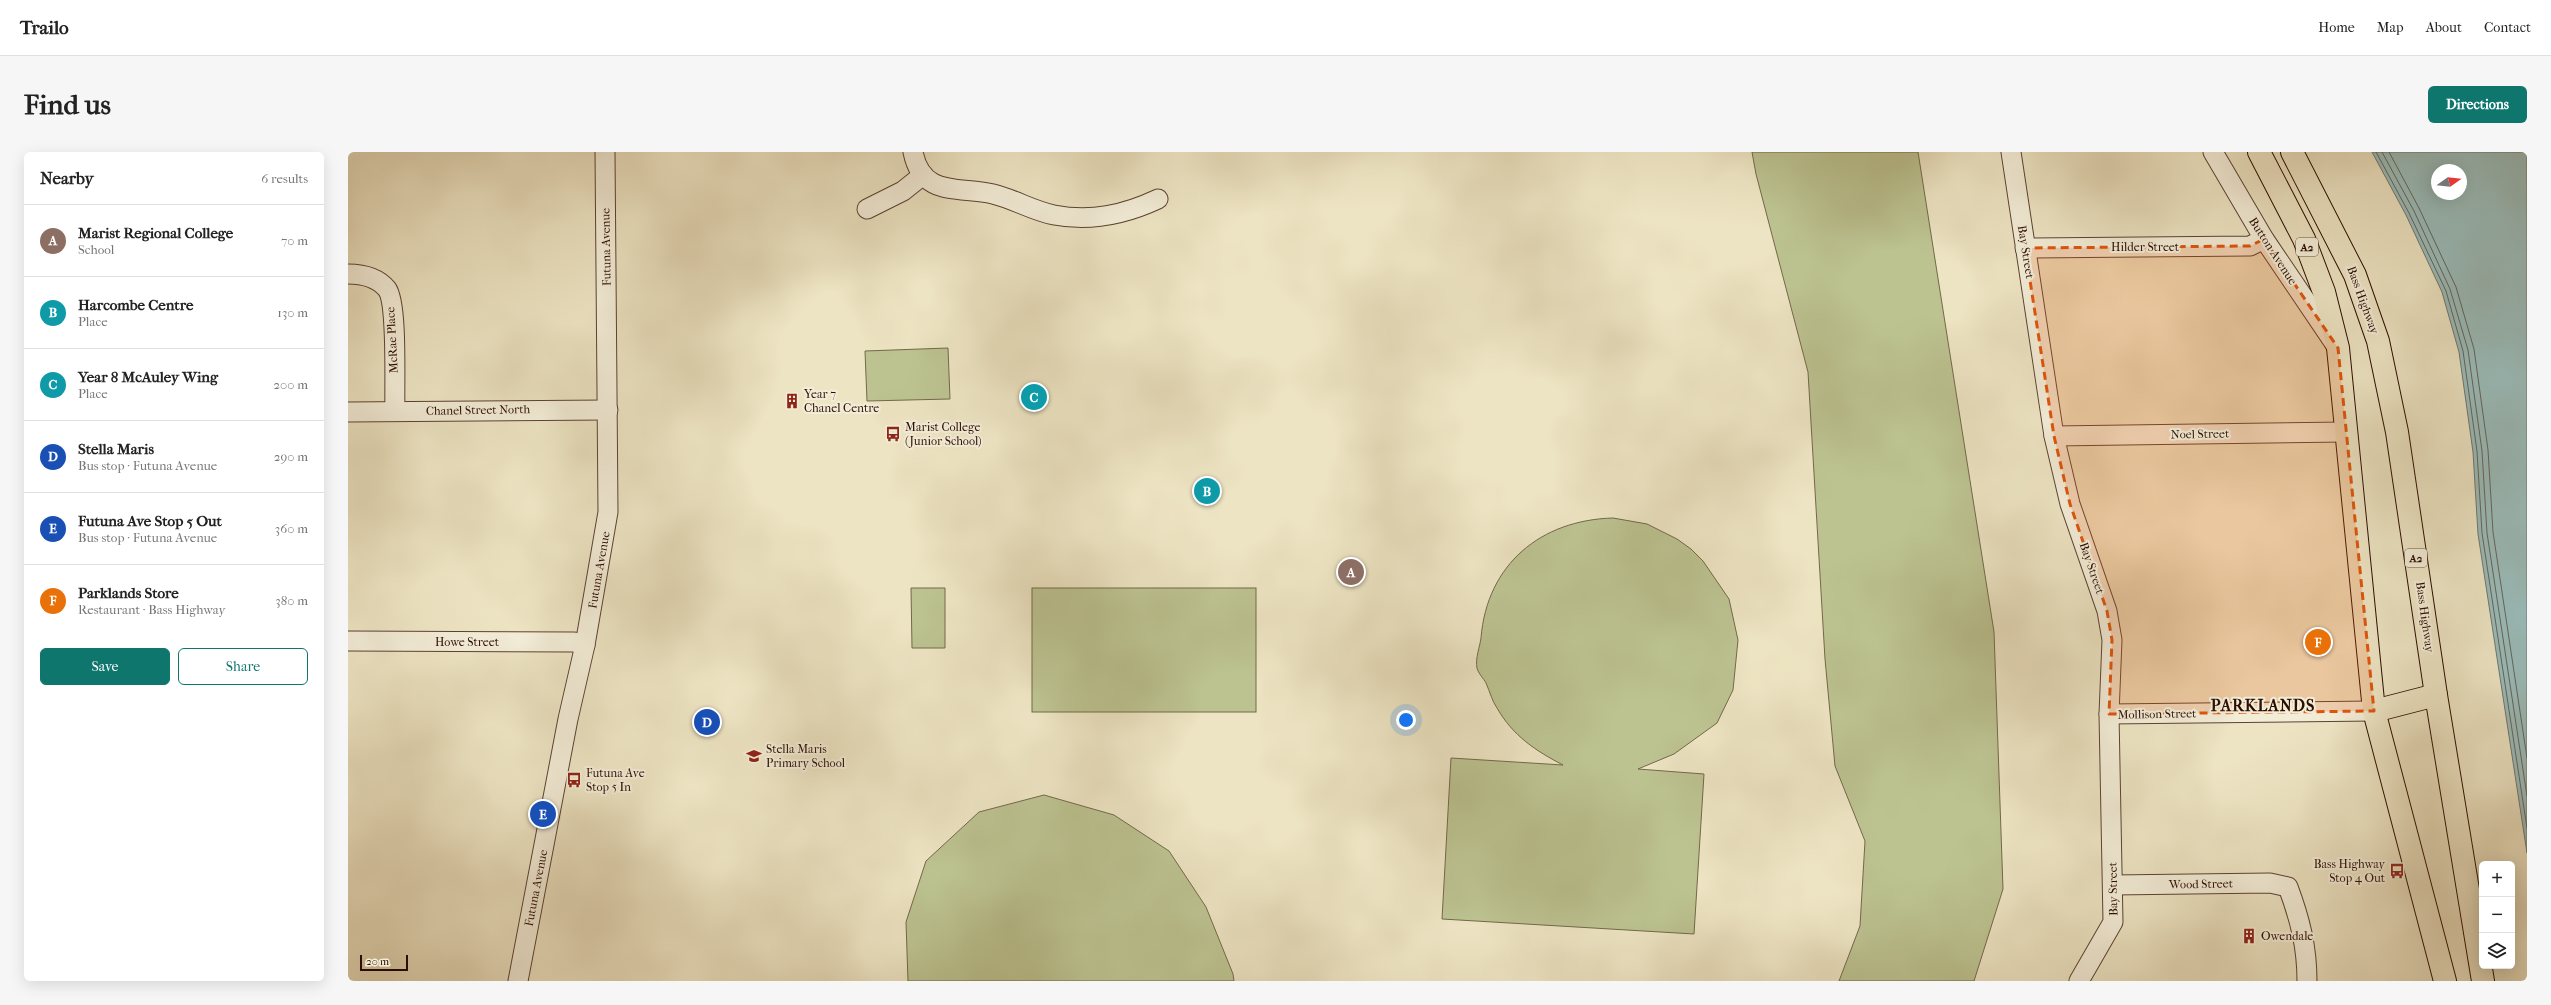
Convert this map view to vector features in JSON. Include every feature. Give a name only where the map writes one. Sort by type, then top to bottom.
[{"type":"highway","name":"A2","points":[[2259,152],[2304,239],[2324,292],[2338,348],[2374,712],[2445,981]]},
{"type":"highway","name":"Bass Highway","points":[[2292,152],[2355,275],[2378,341],[2397,432],[2436,695],[2483,981]]},
{"type":"highway","points":[[2374,712],[2436,695]]},
{"type":"street","name":"Futuna Avenue","points":[[518,981],[568,719],[585,645],[608,512],[605,152]]},
{"type":"street","points":[[913,152],[923,175],[939,188],[994,194],[1055,215],[1114,216],[1158,199]]},
{"type":"street","name":"Bay Street","points":[[2010,152],[2054,436],[2070,504],[2107,611],[2112,640],[2109,714],[2113,922],[2079,981]]},
{"type":"street","name":"Button Avenue","points":[[2213,152],[2264,239],[2338,348]]},
{"type":"street","points":[[867,209],[903,191],[923,175]]},
{"type":"street","name":"Hilder Street","points":[[2025,248],[2250,246],[2264,239]]},
{"type":"street","name":"McRae Place","points":[[348,274],[371,276],[387,289],[393,309],[395,411]]},
{"type":"street","name":"Chanel Street North","points":[[348,412],[608,410]]},
{"type":"street","name":"Noel Street","points":[[2054,436],[2346,432]]},
{"type":"street","name":"Howe Street","points":[[348,641],[574,642],[585,645]]},
{"type":"street","name":"Mollison Street","points":[[2109,714],[2374,712]]},
{"type":"street","name":"Wood Street","points":[[2113,885],[2270,883],[2288,887],[2302,925],[2307,958],[2307,981]]},
{"type":"highlighted area","points":[[2264,239],[2338,348],[2374,711],[2109,714],[2112,640],[2107,611],[2070,504],[2054,436],[2025,248],[2250,246]]},
{"type":"green space","points":[[1752,152],[1918,152],[1994,632],[2003,889],[1974,981],[1839,981],[1860,926],[1865,841],[1835,766],[1825,659],[1808,372],[1756,174]]},
{"type":"green space","points":[[948,348],[950,399],[867,401],[865,351]]},
{"type":"green space","points":[[1613,518],[1647,524],[1677,539],[1691,549],[1703,561],[1729,599],[1738,640],[1733,690],[1717,723],[1674,754],[1638,769],[1704,774],[1694,934],[1442,919],[1451,758],[1563,765],[1534,748],[1510,727],[1495,705],[1486,683],[1478,670],[1477,657],[1485,612],[1494,588],[1506,568],[1522,551],[1541,537],[1563,527],[1587,521]]},
{"type":"green space","points":[[911,588],[945,588],[945,648],[912,648]]},
{"type":"green space","points":[[1032,588],[1256,588],[1256,712],[1032,712]]},
{"type":"green space","points":[[1044,795],[1114,815],[1169,851],[1206,907],[1233,974],[1234,981],[908,981],[906,922],[926,861],[979,812]]},
{"type":"water","points":[[2372,152],[2527,152],[2527,853],[2478,534],[2473,452],[2459,352],[2442,292],[2406,215]]},
{"type":"place","name":"Year 8 McAuley Wing","points":[[1034,397]]},
{"type":"place","name":"Year 7 Chanel Centre","points":[[792,401]]},
{"type":"place","name":"Marist College (Junior School)","points":[[893,434]]},
{"type":"place","name":"Harcombe Centre","points":[[1207,491]]},
{"type":"place","name":"Marist Regional College","points":[[1351,572]]},
{"type":"place","name":"Parklands Store","points":[[2318,642]]},
{"type":"place","name":"Stella Maris","points":[[707,722]]},
{"type":"place","name":"Stella Maris Primary School","points":[[754,756]]},
{"type":"place","name":"Futuna Ave Stop 5 In","points":[[574,780]]},
{"type":"place","name":"Futuna Ave Stop 5 Out","points":[[543,814]]},
{"type":"place","name":"Bass Highway Stop 4 Out","points":[[2397,871]]},
{"type":"place","name":"Owendale","points":[[2249,936]]},
{"type":"district","name":"PARKLANDS","points":[[2263,705]]}]
